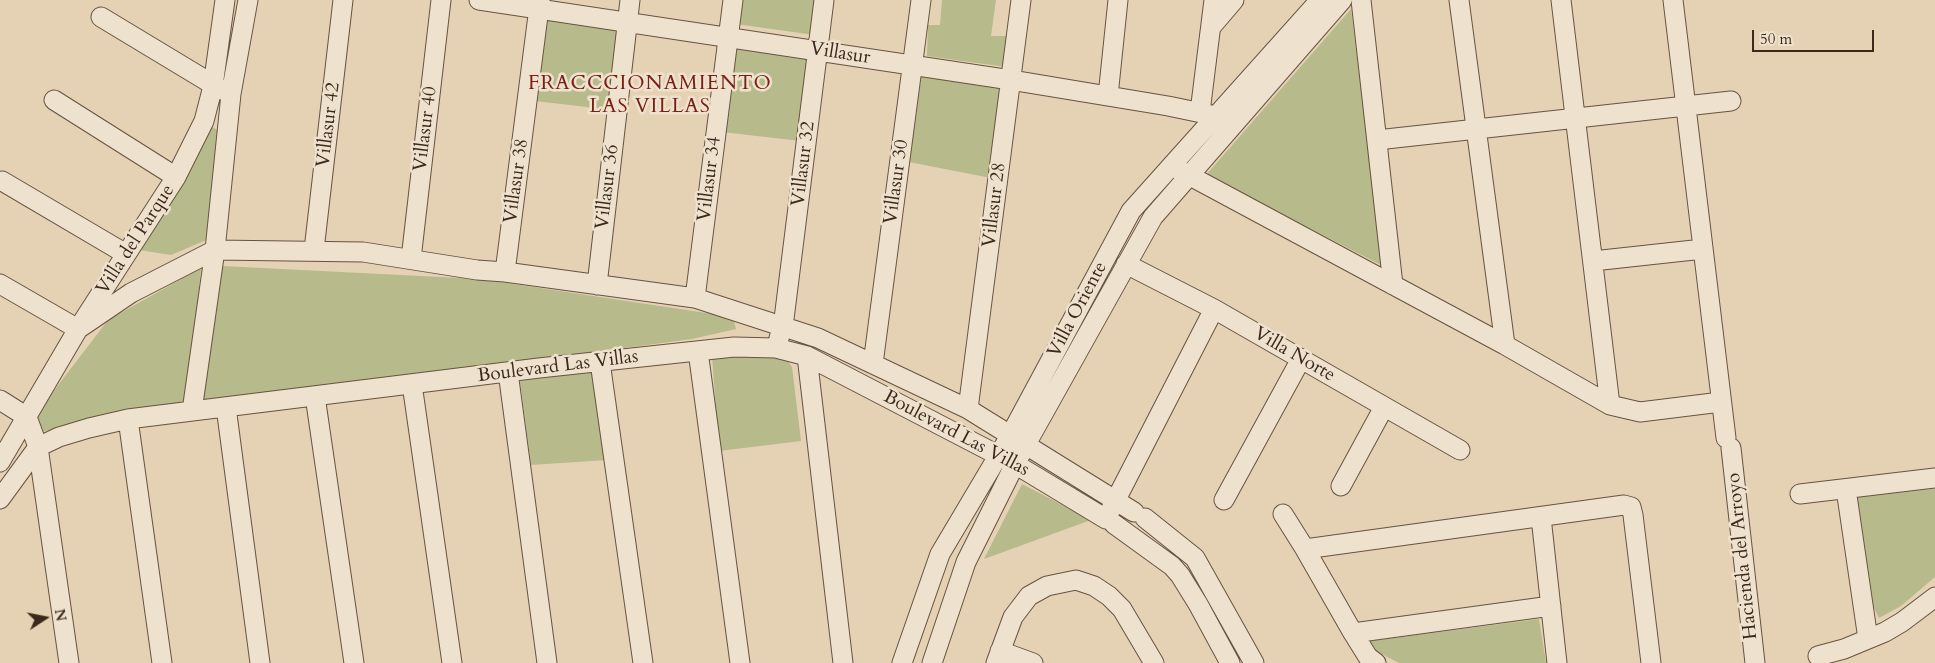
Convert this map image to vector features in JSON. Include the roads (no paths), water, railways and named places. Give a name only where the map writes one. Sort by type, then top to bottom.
[{"type":"street","name":"Villa del Parque","points":[[192,411],[215,250],[225,0]]},
{"type":"street","name":"Villa del Parque","points":[[0,462],[78,328],[176,177],[222,90],[248,0]]},
{"type":"street","name":"Villasur 42","points":[[314,250],[343,0]]},
{"type":"street","name":"Villasur 40","points":[[411,259],[441,0]]},
{"type":"street","name":"Villasur","points":[[479,0],[539,4],[627,22],[1011,80],[1208,114]]},
{"type":"street","name":"Villasur 36","points":[[597,285],[630,0]]},
{"type":"street","name":"Villasur 34","points":[[695,298],[733,0]]},
{"type":"street","name":"Villasur 32","points":[[776,348],[783,327],[824,0]]},
{"type":"street","name":"Villasur 30","points":[[873,364],[921,0]]},
{"type":"street","name":"Villasur 28","points":[[968,409],[1021,0]]},
{"type":"street","points":[[1108,96],[1118,0]]},
{"type":"street","points":[[1208,114],[1211,27],[1214,0]]},
{"type":"street","points":[[1211,27],[1234,0]]},
{"type":"street","name":"Villa Oriente","points":[[932,663],[966,562],[1006,459],[1010,436],[1131,211],[1171,166],[1208,114],[1320,0]]},
{"type":"street","name":"Villa Oriente","points":[[902,663],[940,554],[1006,459],[1026,445],[1153,217],[1342,0]]},
{"type":"street","points":[[1361,0],[1393,285]]},
{"type":"street","points":[[1459,0],[1505,345]]},
{"type":"street","points":[[1561,0],[1610,405]]},
{"type":"street","name":"Hacienda del Arroyo","points":[[1673,0],[1721,402],[1729,443],[1755,663]]},
{"type":"street","name":"Villasur 38","points":[[505,272],[539,4]]},
{"type":"street","points":[[101,17],[222,90]]},
{"type":"street","points":[[54,100],[176,177]]},
{"type":"street","points":[[1377,140],[1731,101]]},
{"type":"street","points":[[1171,166],[1505,345],[1610,405],[1640,412],[1721,402]]},
{"type":"street","points":[[2,182],[126,254]]},
{"type":"street","points":[[1593,261],[1703,249]]},
{"type":"street","name":"Boulevard Las Villas","points":[[78,328],[131,293],[215,250],[362,252],[477,270],[505,272],[695,298],[818,338],[968,409],[1140,515],[1196,558],[1254,663]]},
{"type":"street","name":"Villa Norte","points":[[1126,264],[1214,309],[1460,450]]},
{"type":"street","points":[[0,284],[78,328]]},
{"type":"street","points":[[1110,522],[1116,501],[1214,309]]},
{"type":"street","name":"Boulevard Las Villas","points":[[0,499],[38,447],[60,437],[128,419],[508,372],[734,347],[776,348],[807,356],[1006,459],[1110,522],[1152,551],[1172,566],[1180,575],[1230,663]]},
{"type":"street","points":[[698,351],[740,663]]},
{"type":"street","points":[[807,356],[843,663]]},
{"type":"street","points":[[1224,500],[1301,359]]},
{"type":"street","points":[[600,362],[643,663]]},
{"type":"street","points":[[508,372],[547,663]]},
{"type":"street","points":[[412,384],[452,663]]},
{"type":"street","points":[[315,396],[354,663]]},
{"type":"street","points":[[0,400],[27,417],[38,447],[69,663]]},
{"type":"street","points":[[226,407],[260,663]]},
{"type":"street","points":[[1341,486],[1384,407]]},
{"type":"street","points":[[128,419],[162,663]]},
{"type":"street","points":[[1800,494],[1935,478]]},
{"type":"street","points":[[1846,489],[1868,640]]},
{"type":"street","points":[[1305,549],[1624,505],[1631,507],[1651,663]]},
{"type":"street","points":[[1283,514],[1353,633],[1368,657],[1376,663]]},
{"type":"street","points":[[1541,517],[1557,663]]},
{"type":"street","points":[[1152,551],[1171,537]]},
{"type":"street","points":[[1033,663],[998,657],[1013,617],[1029,596],[1047,586],[1076,580],[1094,586],[1109,596],[1122,609],[1154,663]]},
{"type":"street","points":[[1818,656],[1868,640],[1902,622],[1935,597]]},
{"type":"street","points":[[1353,633],[1551,606]]},
{"type":"district","name":"FRACCCIONAMIENTO LAS VILLAS","points":[[650,96]]}]
